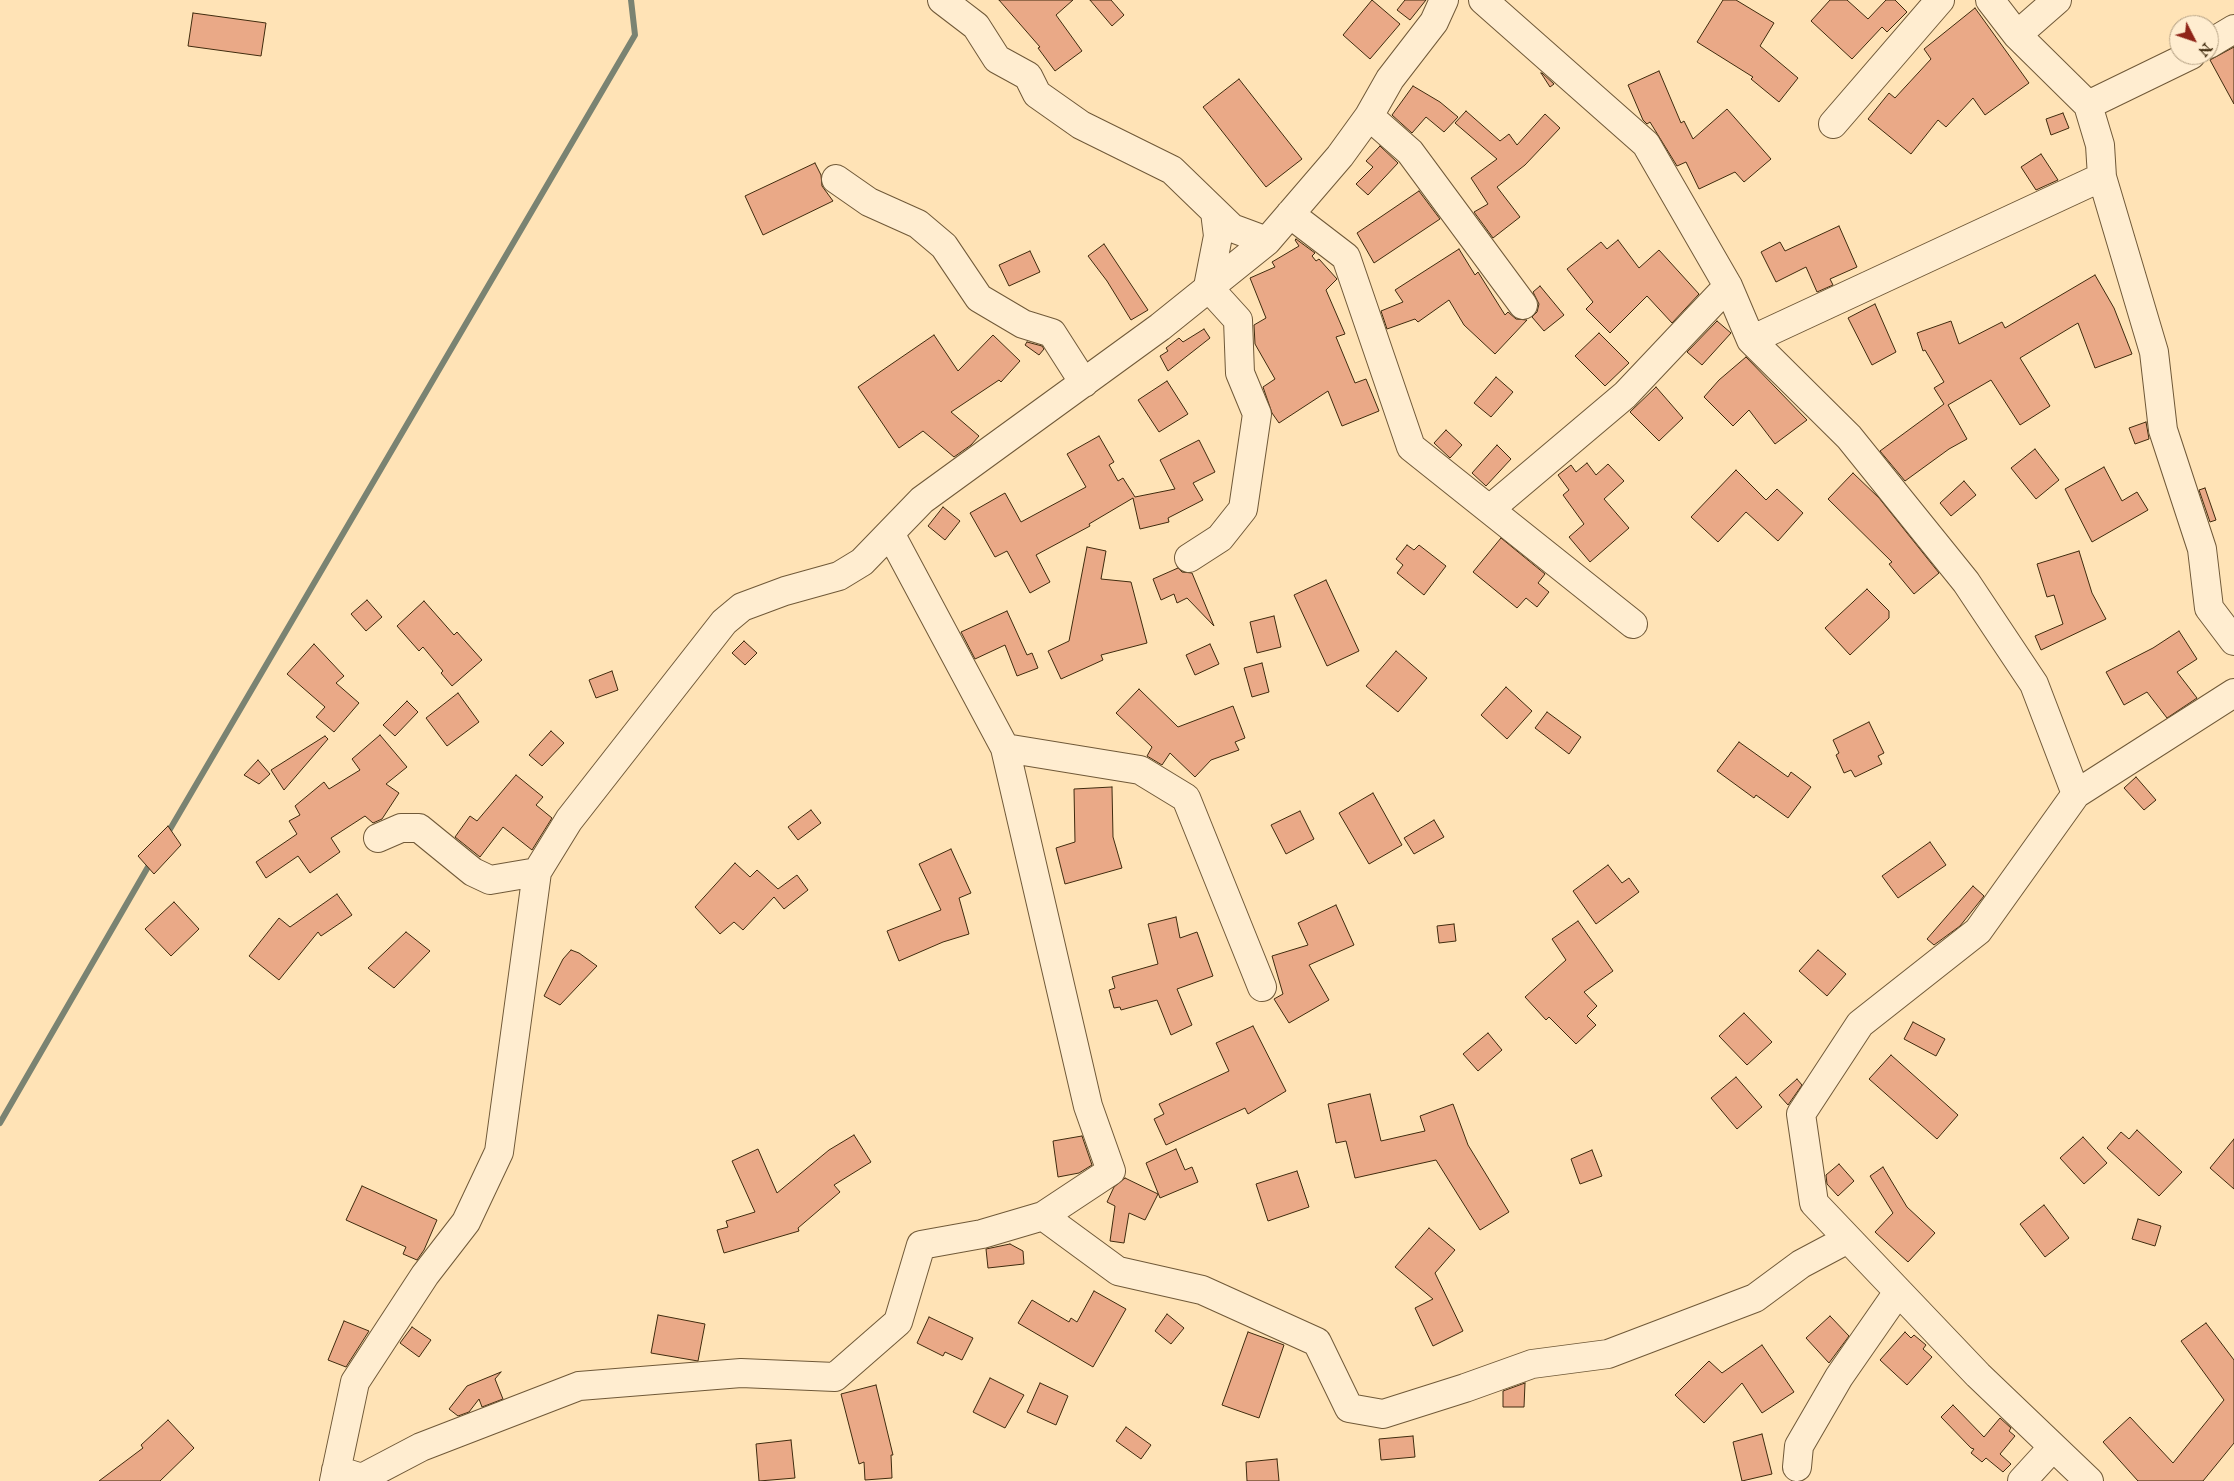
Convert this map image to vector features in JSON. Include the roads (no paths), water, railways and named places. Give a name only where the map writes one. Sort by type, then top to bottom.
[{"type":"street","points":[[942,0],[976,26],[997,59],[1028,76],[1037,94],[1081,125],[1129,147],[1172,170],[1232,228],[1267,241]]},
{"type":"street","points":[[890,533],[1005,748],[1088,1106],[1111,1171],[1042,1216],[982,1234],[921,1245],[898,1322],[835,1377],[741,1373],[579,1386],[421,1446],[362,1478],[335,1476],[355,1382],[420,1283],[466,1222],[499,1152],[537,872],[569,820],[724,622],[742,607],[785,591],[839,576],[862,562],[890,533],[922,500],[1160,327],[1267,241],[1340,156],[1370,116],[1390,79],[1434,22],[1444,0]]},
{"type":"street","points":[[1483,0],[1646,144],[1728,286],[1751,340],[1850,437],[1966,582],[2034,684],[2076,794]]},
{"type":"street","points":[[1833,124],[1940,0]]},
{"type":"street","points":[[1990,0],[2017,35],[2088,104],[2100,145],[2102,177],[2154,352],[2164,430],[2202,549],[2208,608],[2234,641]]},
{"type":"street","points":[[2017,35],[2058,0]]},
{"type":"street","points":[[2219,38],[2234,29]]},
{"type":"street","points":[[2088,104],[2170,65]]},
{"type":"street","points":[[1370,116],[1410,152],[1522,305]]},
{"type":"street","points":[[1751,340],[2102,177]]},
{"type":"street","points":[[836,179],[869,202],[918,224],[944,246],[980,298],[1023,324],[1052,333],[1084,383]]},
{"type":"street","points":[[1208,287],[1218,236],[1215,212]]},
{"type":"street","points":[[1290,214],[1346,257],[1411,447],[1632,624]]},
{"type":"street","points":[[1490,509],[1625,395],[1728,286]]},
{"type":"street","points":[[1189,558],[1220,538],[1243,509],[1257,414],[1240,373],[1238,320],[1208,287]]},
{"type":"street","points":[[2089,1481],[1978,1375],[1814,1203],[1801,1114],[1860,1024],[1978,931],[2076,794],[2234,693]]},
{"type":"street","points":[[1005,748],[1140,770],[1186,798],[1262,987]]},
{"type":"street","points":[[378,838],[401,828],[419,828],[473,872],[490,880],[537,872]]},
{"type":"street","points":[[1042,1216],[1118,1271],[1202,1290],[1317,1342],[1349,1408],[1384,1414],[1532,1364],[1608,1354],[1617,1351],[1755,1298],[1801,1264],[1848,1239]]},
{"type":"street","points":[[1797,1466],[1799,1446],[1839,1377],[1898,1292]]},
{"type":"street","points":[[2022,1481],[2053,1447]]},
{"type":"waterway","points":[[166,836],[635,35],[631,0]]},
{"type":"waterway","points":[[0,1123],[152,860]]}]
